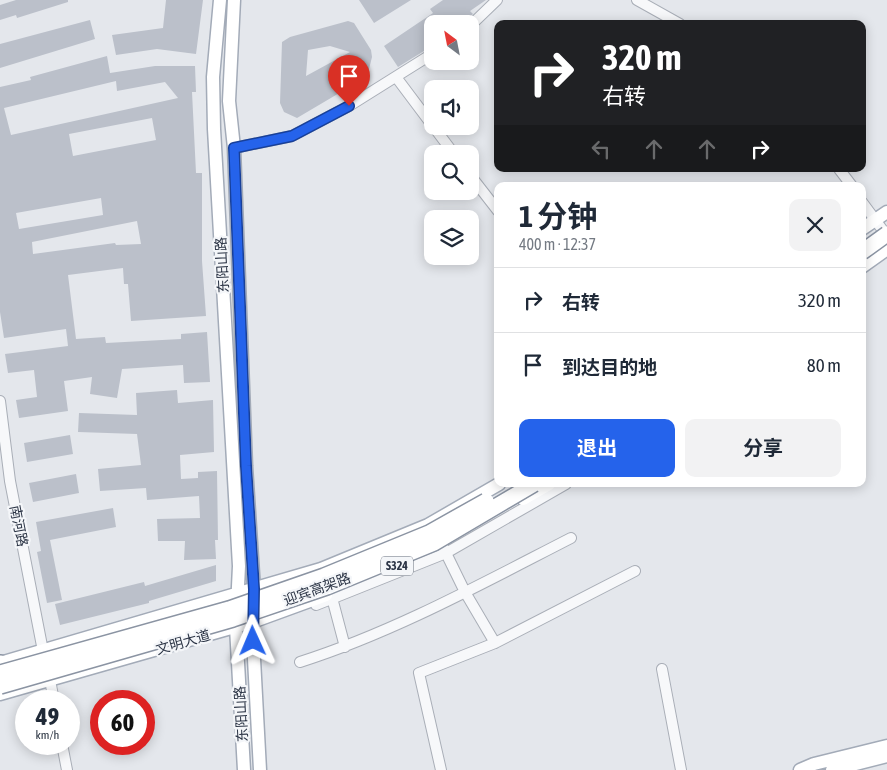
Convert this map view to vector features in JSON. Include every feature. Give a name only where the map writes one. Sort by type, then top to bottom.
[{"type":"highway","points":[[866,235],[881,221]]},
{"type":"highway","points":[[866,249],[887,235]]},
{"type":"highway","name":"迎宾高架路","points":[[0,673],[229,609],[324,576],[430,533],[510,487]]},
{"type":"highway","name":"迎宾高架路","points":[[0,686],[233,619],[327,587],[434,543],[529,487]]},
{"type":"main road","name":"东阳山路","points":[[220,0],[213,76],[214,129],[239,594],[236,627],[244,770]]},
{"type":"main road","name":"东阳山路","points":[[234,0],[229,101],[234,148],[246,466],[254,589],[252,622],[260,770]]},
{"type":"main road","points":[[866,227],[881,221],[887,212]]},
{"type":"main road","points":[[866,264],[887,249]]},
{"type":"main road","name":"S324","points":[[0,663],[321,569],[428,525],[494,487]]},
{"type":"main road","name":"文明大道","points":[[0,694],[236,627],[331,596],[444,550],[544,487]]},
{"type":"main road","points":[[800,770],[814,764],[887,746]]},
{"type":"main road","points":[[832,770],[887,756]]},
{"type":"street","points":[[479,17],[496,0]]},
{"type":"street","points":[[637,0],[673,20]]},
{"type":"street","points":[[234,148],[292,136],[424,59]]},
{"type":"street","points":[[396,77],[424,114]]},
{"type":"street","points":[[841,172],[849,182]]},
{"type":"street","points":[[479,187],[494,207]]},
{"type":"street","points":[[866,206],[881,221],[887,235]]},
{"type":"street","name":"南河路","points":[[0,400],[10,482],[43,651]]},
{"type":"street","points":[[495,642],[465,592],[444,550],[560,487]]},
{"type":"street","points":[[300,662],[345,647],[465,592],[571,538]]},
{"type":"street","points":[[441,770],[419,673],[495,642],[635,571]]},
{"type":"street","points":[[331,596],[345,647]]},
{"type":"street","points":[[662,669],[681,770]]},
{"type":"street","points":[[50,680],[52,690]]},
{"type":"street","points":[[64,755],[67,770]]},
{"type":"building","points":[[16,0],[68,0],[68,2],[17,18],[16,15],[0,20],[0,5]]},
{"type":"building","points":[[166,0],[203,0],[196,54],[157,49],[116,55],[112,35],[163,28]]},
{"type":"building","points":[[359,0],[411,0],[374,23]]},
{"type":"building","points":[[443,0],[486,0],[470,11],[473,14],[472,15],[430,15],[433,13],[430,9]]},
{"type":"building","points":[[424,19],[424,51],[398,67],[384,46]]},
{"type":"building","points":[[90,20],[95,39],[0,68],[0,44]]},
{"type":"building","points":[[348,21],[354,23],[371,50],[372,57],[368,73],[363,79],[297,118],[284,112],[280,103],[282,42],[290,37]],"holes":[[[330,46],[350,52],[306,76],[308,50]]]},
{"type":"building","points":[[107,56],[110,73],[155,66],[195,66],[196,92],[192,92],[196,173],[202,173],[202,261],[206,316],[131,321],[128,284],[124,284],[123,268],[68,275],[76,339],[105,337],[106,343],[181,339],[181,334],[207,332],[210,382],[184,383],[183,365],[122,369],[117,398],[90,394],[92,377],[64,381],[68,411],[19,418],[16,400],[37,397],[34,370],[8,373],[5,354],[68,346],[66,329],[4,338],[0,312],[0,87],[31,80],[30,77]],"holes":[[[116,81],[117,91],[165,82],[178,98],[11,135],[4,108]],[[152,118],[156,140],[73,156],[69,134]],[[101,198],[103,215],[19,229],[16,213]],[[137,221],[141,244],[116,245],[115,243],[33,254],[32,242]]]},
{"type":"building","points":[[177,390],[178,403],[213,400],[214,452],[180,455],[181,479],[198,478],[198,472],[217,471],[218,540],[215,540],[216,559],[184,560],[185,541],[158,541],[157,519],[200,518],[199,496],[147,500],[146,488],[100,491],[98,469],[141,465],[137,434],[78,432],[79,413],[137,415],[136,393]]},
{"type":"building","points":[[70,435],[73,454],[27,462],[24,443]]},
{"type":"building","points":[[76,474],[79,493],[33,502],[29,483]]},
{"type":"building","points":[[113,508],[116,527],[50,540],[62,600],[47,603],[37,552],[41,551],[36,522]]},
{"type":"building","points":[[216,565],[216,581],[149,601],[149,603],[60,625],[55,604],[144,582],[145,586]]},
{"type":"route","points":[[253,641],[254,589],[246,466],[234,148],[292,136],[349,106]]}]
